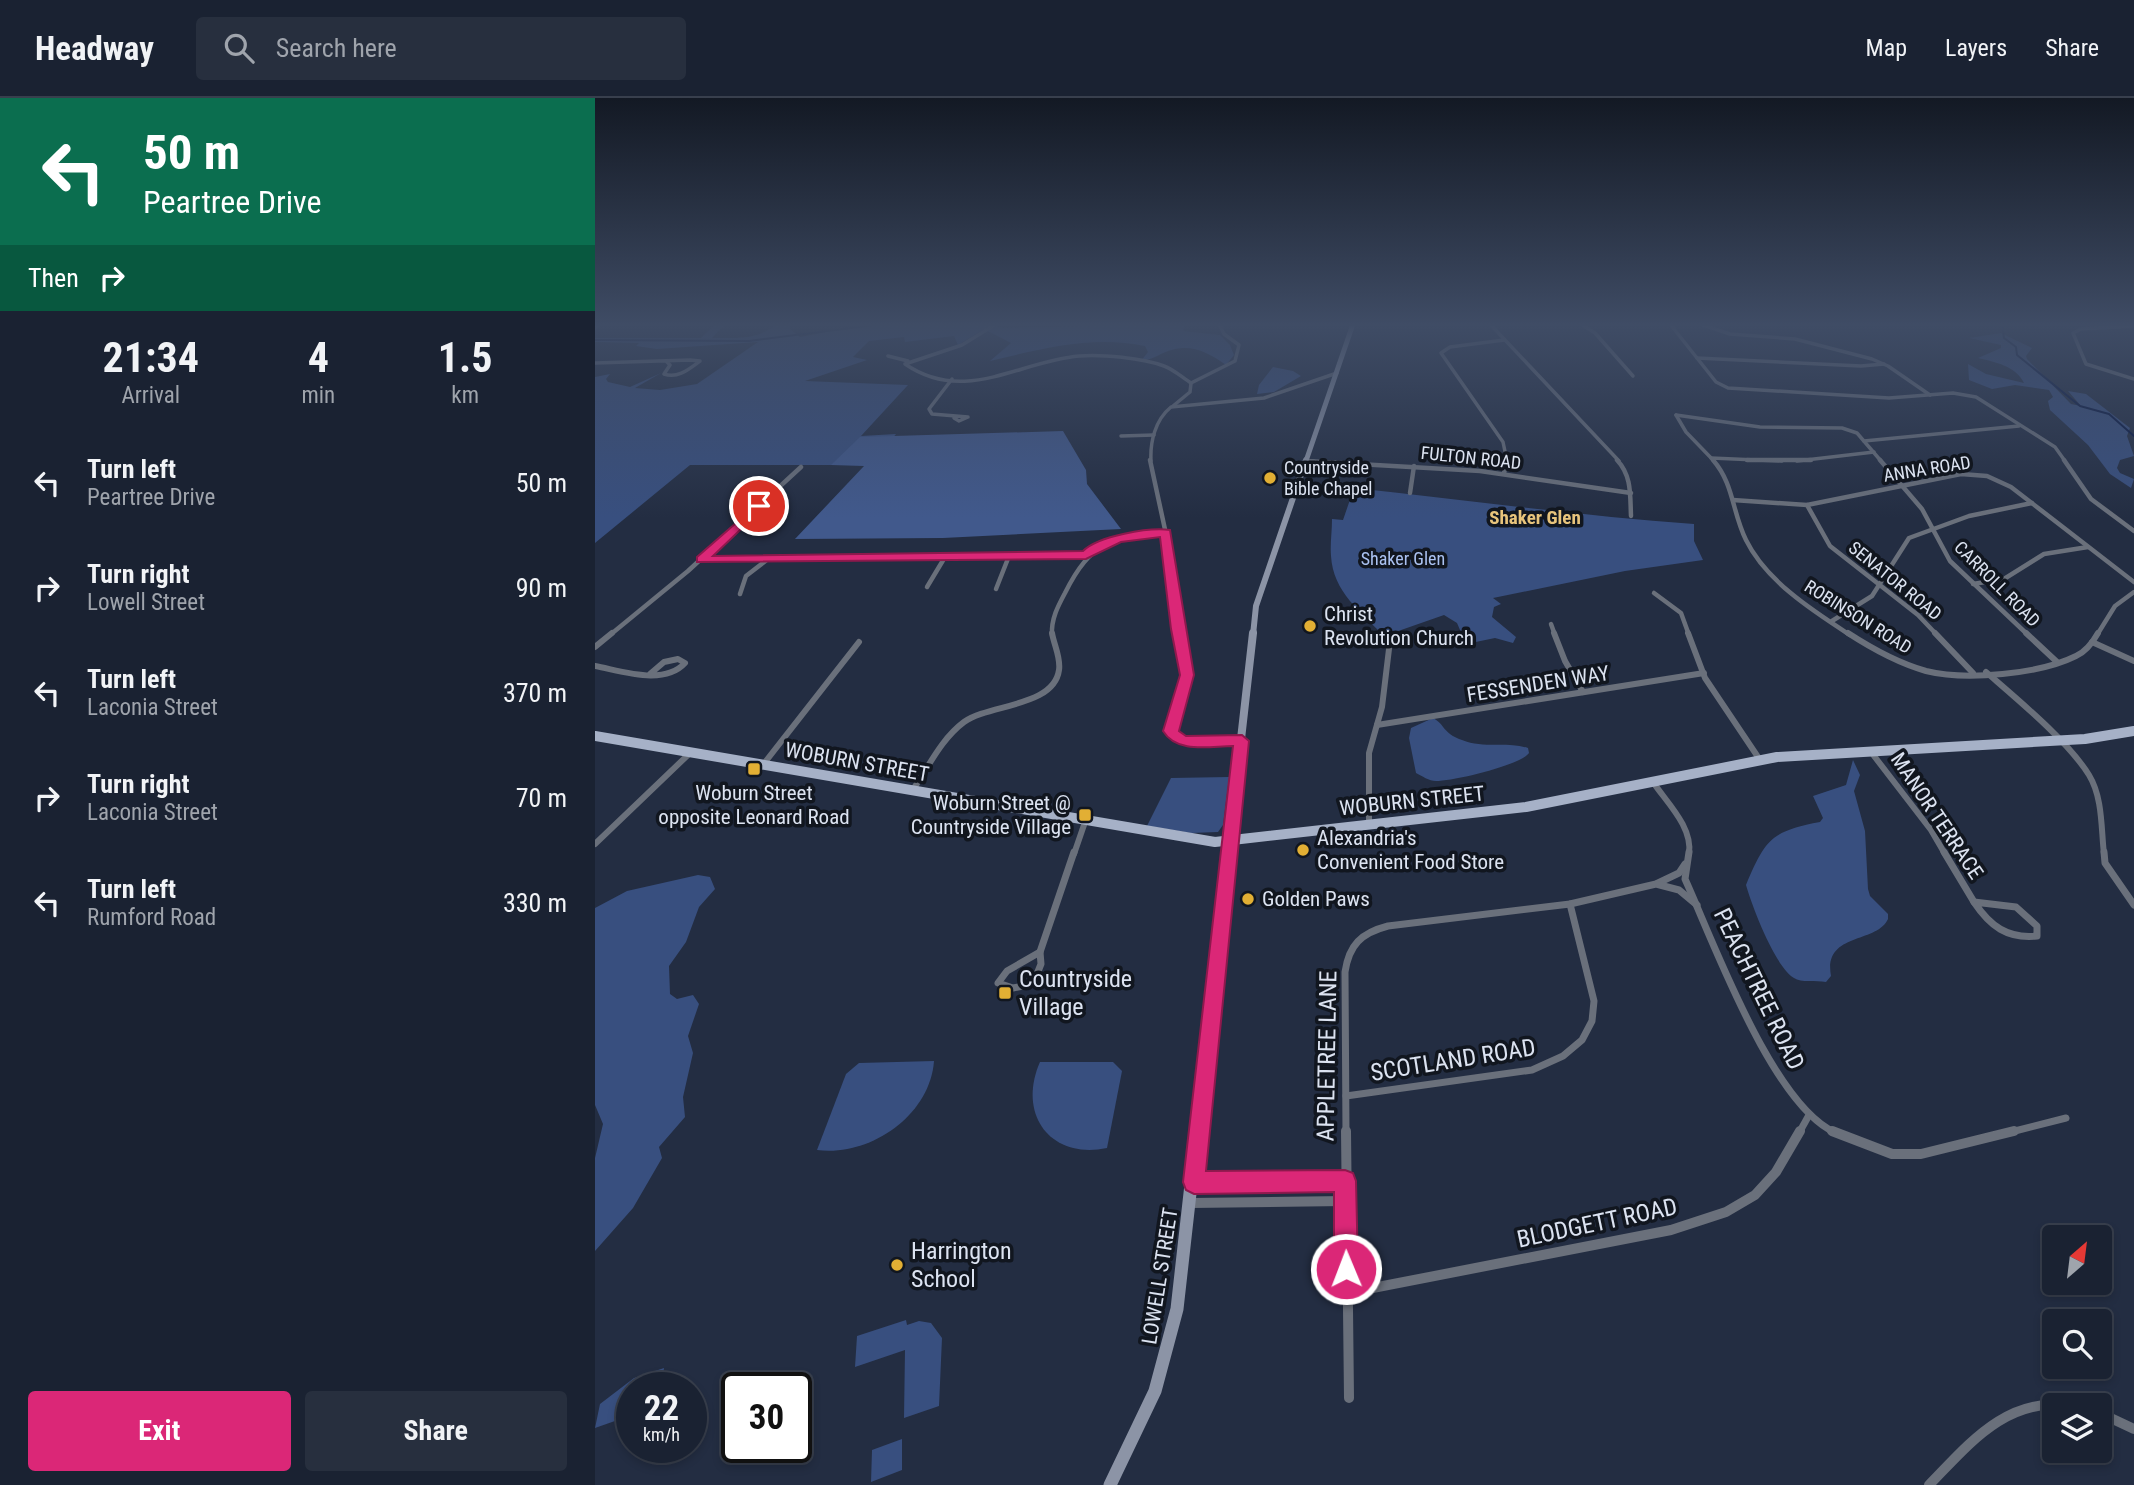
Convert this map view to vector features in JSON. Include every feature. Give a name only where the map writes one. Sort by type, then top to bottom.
[{"type":"main road","name":"LOWELL STREET","points":[[1110,1485],[1144,1418],[1167,1353],[1178,1301],[1194,1182],[1256,607],[1331,389]]},
{"type":"main road","name":"WOBURN STREET","points":[[595,736],[1199,841],[1230,841],[1526,807],[1760,760],[1870,749],[2058,740],[2134,731]]},
{"type":"street","points":[[944,389],[929,408],[934,415],[954,418]]},
{"type":"street","points":[[1191,389],[1162,414],[1154,435],[1151,473],[1166,533],[1178,629],[1187,675],[1171,731],[1175,738],[1185,741],[1242,741]]},
{"type":"street","points":[[1171,407],[1264,398],[1291,389]]},
{"type":"street","points":[[1466,389],[1503,442],[1508,457],[1504,473]]},
{"type":"street","points":[[1550,389],[1626,468],[1631,494],[1631,516]]},
{"type":"street","points":[[1738,389],[1889,398],[1953,393],[1976,397],[2057,449],[2091,499],[2134,531]]},
{"type":"street","points":[[1921,389],[1930,395]]},
{"type":"street","name":"CARROLL ROAD","points":[[1676,415],[1760,427],[1842,428],[1853,432],[1874,452],[1925,514],[1946,556],[2057,662]]},
{"type":"street","name":"ROBINSON ROAD","points":[[1676,415],[1682,427],[1728,481],[1742,531],[1755,554],[1783,584],[1832,621],[1911,666],[1937,672],[1973,673],[2021,670],[2057,662],[2081,653],[2092,642],[2115,602],[2134,592]]},
{"type":"street","points":[[1864,441],[2019,426]]},
{"type":"street","points":[[1121,436],[1154,435]]},
{"type":"street","points":[[1711,458],[1793,462],[1874,452]]},
{"type":"street","name":"FULTON ROAD","points":[[1306,461],[1504,473],[1631,494]]},
{"type":"street","points":[[1410,493],[1414,466]]},
{"type":"street","points":[[595,647],[701,559],[801,467]]},
{"type":"street","name":"ANNA ROAD","points":[[1733,500],[1807,505],[1961,474],[1981,475],[2004,482],[2134,582]]},
{"type":"street","points":[[1832,621],[1859,607],[1880,585],[1905,541],[1932,528],[1969,516],[2032,503]]},
{"type":"street","name":"SENATOR ROAD","points":[[1807,505],[1827,542],[1927,623],[1973,673]]},
{"type":"street","points":[[912,791],[958,729],[968,720],[1027,701],[1053,683],[1061,663],[1052,633],[1053,617],[1079,561],[1092,549],[1119,538],[1166,533]]},
{"type":"street","points":[[1973,584],[2004,579],[2044,554],[2088,547]]},
{"type":"street","points":[[701,559],[1086,555]]},
{"type":"street","points":[[996,589],[1009,556]]},
{"type":"street","points":[[927,587],[945,557]]},
{"type":"street","points":[[740,594],[746,576],[770,558]]},
{"type":"street","points":[[1654,593],[1681,613],[1704,673],[1760,760]]},
{"type":"street","points":[[1551,624],[1565,661],[1583,692]]},
{"type":"street","points":[[762,766],[859,642]]},
{"type":"street","points":[[2092,642],[2134,662]]},
{"type":"street","points":[[1369,825],[1367,778],[1389,649]]},
{"type":"street","points":[[595,666],[650,674],[670,675],[683,668],[685,663],[678,659],[669,660],[650,674]]},
{"type":"street","points":[[1986,672],[2080,763],[2095,787],[2105,863],[2134,905]]},
{"type":"street","name":"FESSENDEN WAY","points":[[1377,725],[1704,673]]},
{"type":"street","name":"MANOR TERRACE","points":[[1870,749],[1931,830],[1974,902],[1994,929],[2026,937],[2038,936],[2037,926],[2016,907],[1974,902]]},
{"type":"street","points":[[595,844],[690,753]]},
{"type":"street","name":"PEACHTREE ROAD","points":[[1653,782],[1683,826],[1690,846],[1685,864],[1685,879],[1777,1076],[1809,1115],[1832,1131],[1892,1154],[1921,1154],[2066,1118]]},
{"type":"street","points":[[1040,952],[1007,971],[998,983],[1013,988],[1033,984],[1041,964],[1040,952],[1085,822]]},
{"type":"street","name":"APPLETREE LANE","points":[[1349,1398],[1345,1201],[1348,954],[1359,938],[1388,926],[1570,904],[1656,884],[1679,873],[1685,864]]},
{"type":"street","points":[[1656,884],[1679,890],[1697,905]]},
{"type":"street","name":"SCOTLAND ROAD","points":[[1346,1096],[1532,1070],[1558,1061],[1570,1052],[1588,1029],[1596,1009],[1591,975],[1570,904]]},
{"type":"street","name":"BLODGETT ROAD","points":[[1347,1293],[1671,1230],[1726,1212],[1755,1195],[1776,1172],[1809,1115]]},
{"type":"street","points":[[1194,1182],[1345,1181]]},
{"type":"street","points":[[1191,1203],[1345,1201]]},
{"type":"street","points":[[1929,1485],[1987,1427],[2017,1410],[2042,1405]]},
{"type":"street","points":[[2112,1419],[2134,1429]]},
{"type":"green space","points":[[595,389],[905,389],[861,436],[896,434],[871,465],[690,465],[595,543]]},
{"type":"green space","points":[[1258,389],[1280,389],[1274,392],[1257,394]]},
{"type":"green space","points":[[2040,389],[2056,389],[2071,404],[2081,406],[2068,391],[2086,394],[2130,428],[2127,436],[2134,456],[2120,460],[2117,468],[2120,473],[2134,479],[2131,488],[2110,474],[2088,445],[2050,410],[2048,401],[2053,397],[2049,390]]},
{"type":"green space","name":"Shaker Glen","points":[[1354,488],[1694,524],[1694,541],[1703,560],[1625,571],[1493,598],[1501,604],[1494,607],[1492,617],[1516,637],[1513,643],[1495,638],[1466,644],[1457,623],[1444,615],[1384,636],[1343,591],[1333,569],[1332,519],[1343,520]]},
{"type":"green space","points":[[1433,718],[1447,732],[1470,743],[1520,746],[1528,748],[1529,753],[1514,762],[1486,772],[1445,780],[1428,779],[1416,773],[1409,738],[1411,728]]},
{"type":"green space","points":[[1853,760],[1860,775],[1854,791],[1865,831],[1868,889],[1870,896],[1888,914],[1888,919],[1882,927],[1852,940],[1835,952],[1831,962],[1831,976],[1826,982],[1801,980],[1794,978],[1779,962],[1759,921],[1746,885],[1759,857],[1772,840],[1790,829],[1820,822],[1823,818],[1813,796],[1846,785]]},
{"type":"green space","points":[[1229,777],[1223,825],[1218,832],[1191,833],[1147,826],[1171,778]]},
{"type":"green space","points":[[698,875],[710,877],[715,889],[699,907],[686,942],[669,966],[670,994],[677,999],[693,995],[699,1004],[688,1036],[693,1053],[683,1097],[685,1117],[659,1147],[662,1158],[633,1208],[595,1251],[595,1158],[603,1124],[595,1105],[595,908],[627,891]]},
{"type":"green space","points":[[934,1061],[930,1081],[921,1099],[909,1115],[893,1129],[857,1147],[817,1150],[846,1074],[859,1063]]},
{"type":"green space","points":[[1040,1062],[1113,1062],[1122,1071],[1107,1148],[1087,1150],[1069,1147],[1055,1140],[1043,1129],[1036,1115],[1033,1099],[1034,1081]]},
{"type":"green space","points":[[906,1320],[907,1325],[919,1321],[931,1323],[942,1338],[939,1406],[904,1418],[905,1350],[855,1367],[857,1336]]},
{"type":"green space","points":[[616,1392],[616,1421],[595,1428],[600,1404]]},
{"type":"green space","points":[[902,1439],[902,1470],[871,1482],[872,1450]]},
{"type":"shaded area","points":[[1063,431],[1086,470],[1087,484],[1121,529],[943,538],[795,539],[864,466],[831,465],[860,437]]},
{"type":"waterway","points":[[2059,389],[2080,406],[2109,414],[2134,436]]},
{"type":"place","name":"Countryside Bible Chapel","points":[[1270,478]]},
{"type":"place","name":"Christ Revolution Church","points":[[1310,626]]},
{"type":"place","name":"Woburn Street opposite Leonard Road","points":[[754,769]]},
{"type":"place","name":"Woburn Street @ Countryside Village","points":[[1085,815]]},
{"type":"place","name":"Alexandria's Convenient Food Store","points":[[1303,850]]},
{"type":"place","name":"Golden Paws","points":[[1248,899]]},
{"type":"place","name":"Countryside Village","points":[[1005,993]]},
{"type":"place","name":"Harrington School","points":[[897,1265]]},
{"type":"district","name":"Shaker Glen","points":[[1535,517]]},
{"type":"route","points":[[759,506],[701,559],[1086,555],[1092,549],[1119,538],[1166,533],[1178,629],[1187,675],[1185,691],[1171,731],[1175,738],[1185,741],[1242,741],[1194,1182],[1345,1181],[1346,1269]]}]
